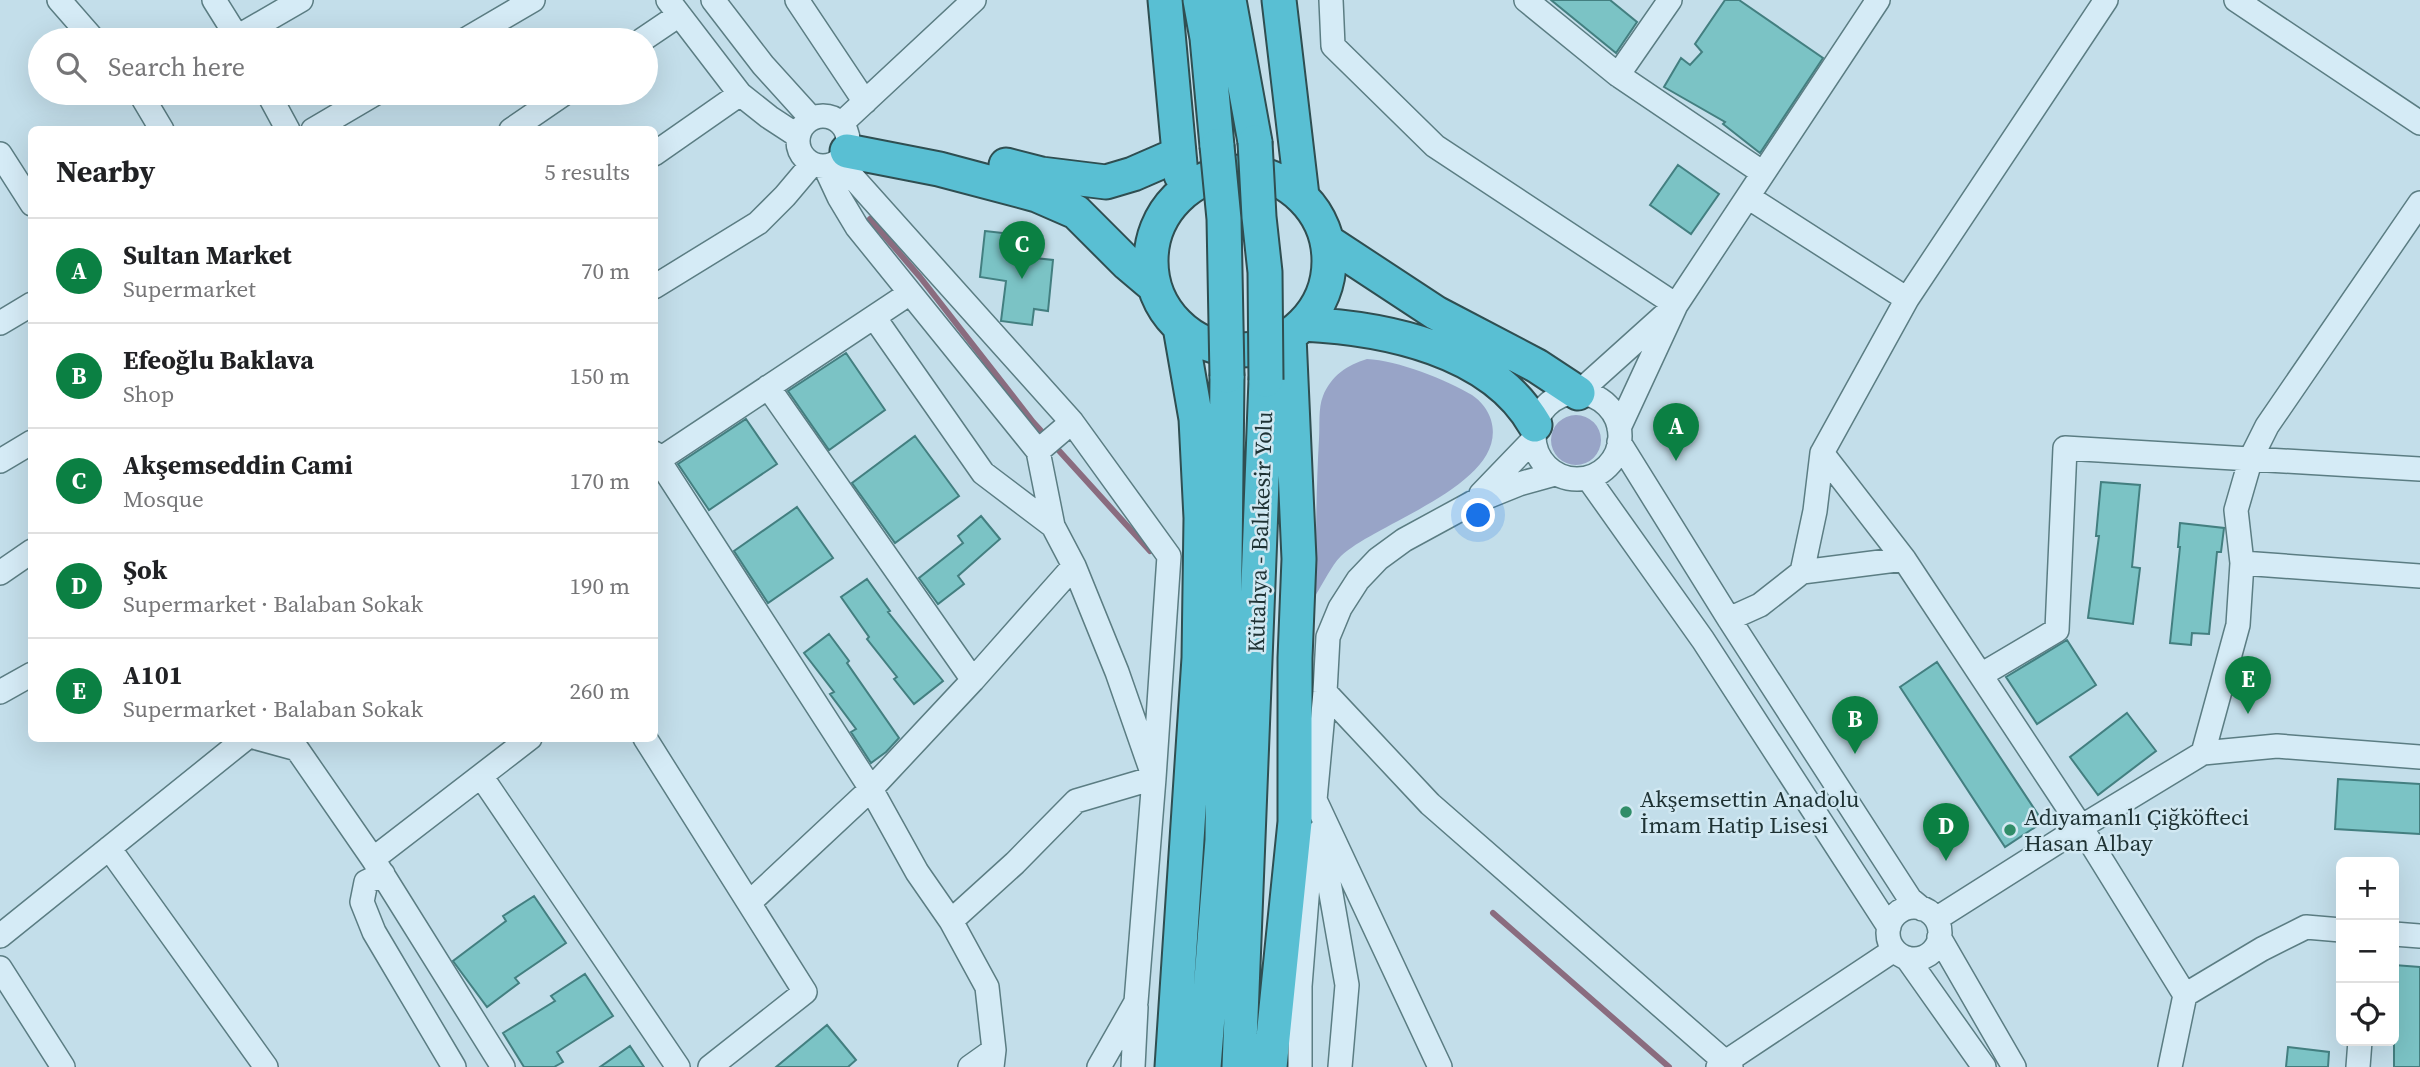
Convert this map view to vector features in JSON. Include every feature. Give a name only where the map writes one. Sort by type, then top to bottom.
[{"type":"highway","points":[[1165,0],[1178,154],[1184,191]]},
{"type":"highway","name":"Kütahya - Balıkesir Yolu","points":[[1200,0],[1207,38],[1224,219],[1227,376],[1222,840],[1204,1067]]},
{"type":"highway","name":"Kütahya - Balıkesir Yolu","points":[[1229,0],[1255,142],[1265,272],[1266,380],[1239,1067]]},
{"type":"highway","points":[[1279,0],[1302,196]]},
{"type":"highway","points":[[835,149],[900,138],[1041,174],[1105,182],[1133,174],[1178,154]]},
{"type":"highway","points":[[835,149],[939,169],[1047,199],[1076,212],[1154,286]]},
{"type":"highway","points":[[1231,171],[1256,172],[1281,181],[1302,196],[1319,217],[1328,242],[1330,264],[1326,286],[1317,307],[1296,330],[1267,346],[1244,350],[1221,348],[1199,340],[1180,327],[1164,308],[1154,286],[1150,260],[1154,234],[1166,210],[1184,191],[1206,177],[1231,171]]},
{"type":"highway","points":[[1328,242],[1436,313],[1537,366],[1578,393]]},
{"type":"highway","points":[[1172,1067],[1199,658],[1202,517],[1196,419],[1180,327]]},
{"type":"highway","points":[[1296,330],[1346,327],[1406,340],[1462,360],[1498,382],[1529,414],[1534,432]]},
{"type":"highway","points":[[1270,1067],[1295,822],[1295,658],[1299,559],[1296,330]]},
{"type":"street","points":[[59,0],[84,28]]},
{"type":"street","points":[[214,0],[230,28]]},
{"type":"street","points":[[255,28],[302,0]]},
{"type":"street","points":[[485,28],[533,0]]},
{"type":"street","points":[[713,0],[804,127]]},
{"type":"street","points":[[797,0],[865,102]]},
{"type":"street","points":[[1331,0],[1333,46],[1435,146],[1676,306]]},
{"type":"street","points":[[1526,0],[1619,75],[1763,173]]},
{"type":"street","points":[[1619,75],[1670,0]]},
{"type":"street","points":[[1534,432],[1537,453],[1544,465],[1555,474],[1577,479],[1588,478],[1609,465],[1616,454],[1619,435],[1676,306],[1878,0]]},
{"type":"street","points":[[1802,572],[1815,511],[1822,453],[1907,299],[2106,0]]},
{"type":"street","points":[[2236,0],[2420,123]]},
{"type":"street","points":[[658,285],[758,223],[835,149],[865,102],[969,2]]},
{"type":"street","points":[[654,28],[674,7],[740,94],[769,117],[804,127]]},
{"type":"street","points":[[658,150],[740,94]]},
{"type":"street","points":[[150,105],[160,126]]},
{"type":"street","points":[[274,105],[286,126]]},
{"type":"street","points":[[320,126],[356,105]]},
{"type":"street","points":[[517,126],[547,105]]},
{"type":"street","points":[[835,149],[803,157],[798,147],[804,127],[822,115],[834,117],[839,197],[857,227],[1038,451],[1053,526],[1074,566],[1117,672],[1154,778]]},
{"type":"street","points":[[835,149],[1072,422],[1169,556],[1133,1067]]},
{"type":"street","points":[[0,154],[28,198]]},
{"type":"street","points":[[1748,197],[1907,299]]},
{"type":"street","points":[[2203,753],[2238,625],[2242,563],[2236,510],[2251,458],[2267,426],[2420,203]]},
{"type":"street","points":[[658,457],[910,293]]},
{"type":"street","points":[[0,323],[28,306]]},
{"type":"street","points":[[1578,393],[1676,306]]},
{"type":"street","points":[[874,317],[983,473],[1053,526]]},
{"type":"street","points":[[768,387],[973,680]]},
{"type":"street","points":[[1472,503],[1534,432],[1541,412],[1551,402],[1578,393],[1592,396],[1614,414],[1619,435],[1729,619],[1910,899],[1932,922],[2014,1067]]},
{"type":"street","points":[[1038,451],[1072,422]]},
{"type":"street","points":[[0,461],[28,444]]},
{"type":"street","points":[[1981,676],[2057,630],[2065,447],[2420,469]]},
{"type":"street","points":[[1822,453],[1904,559],[2081,827],[2185,995],[2170,1067]]},
{"type":"street","points":[[658,461],[871,789],[917,873],[951,922],[987,987],[993,1058],[970,1067]]},
{"type":"street","points":[[1300,1067],[1300,986],[1328,637],[1340,608],[1358,580],[1378,559],[1404,540],[1472,503],[1519,484],[1555,474]]},
{"type":"street","points":[[1588,478],[1703,640],[1888,927]]},
{"type":"street","points":[[0,573],[28,554]]},
{"type":"street","points":[[1729,619],[1760,605],[1802,572],[1904,559]]},
{"type":"street","points":[[2242,563],[2420,576]]},
{"type":"street","points":[[749,903],[871,789],[1074,566]]},
{"type":"street","points":[[2,686],[28,676]]},
{"type":"street","points":[[1325,692],[1430,804],[1725,1065],[1901,954],[1924,957],[1937,945],[1932,922]]},
{"type":"street","points":[[0,936],[241,742]]},
{"type":"street","points":[[454,1067],[374,932],[362,902],[366,882],[378,866],[481,776],[525,742]]},
{"type":"street","points":[[648,742],[805,992],[710,1067]]},
{"type":"street","points":[[304,744],[503,1067]]},
{"type":"street","points":[[1932,922],[2203,753],[2277,746],[2420,757]]},
{"type":"street","points":[[481,776],[678,1067]]},
{"type":"street","points":[[951,922],[1015,863],[1076,801],[1154,778]]},
{"type":"street","points":[[1315,800],[1347,985],[1340,1067]]},
{"type":"street","points":[[1315,800],[1440,1067]]},
{"type":"street","points":[[109,848],[266,1067]]},
{"type":"street","points":[[1932,922],[1904,909],[1896,914],[1888,927],[1888,935],[1984,1067]]},
{"type":"street","points":[[2185,995],[2262,949],[2306,927],[2336,930]]},
{"type":"street","points":[[2399,934],[2420,936]]},
{"type":"street","points":[[0,968],[63,1067]]},
{"type":"street","points":[[1100,1067],[1136,1002]]},
{"type":"street","points":[[2358,1067],[2360,1046]]},
{"type":"shaded area","points":[[1367,359],[1393,363],[1421,372],[1472,395],[1490,416],[1491,443],[1481,463],[1461,482],[1341,556],[1315,596],[1321,401],[1335,377],[1353,364]]},
{"type":"shaded area","points":[[1576,415],[1594,422],[1601,440],[1594,458],[1576,465],[1558,458],[1551,440],[1558,422]]},
{"type":"building","points":[[1551,0],[1610,0],[1637,22],[1616,53]]},
{"type":"building","points":[[1725,0],[1739,0],[1823,58],[1760,153],[1723,124],[1725,122],[1664,87],[1681,58],[1690,65],[1702,52],[1695,44]]},
{"type":"building","points":[[1678,165],[1719,194],[1691,234],[1650,205]]},
{"type":"building","points":[[985,231],[1028,236],[1026,257],[1053,260],[1048,311],[1034,309],[1032,325],[1001,321],[1006,281],[980,277]]},
{"type":"building","points":[[846,353],[885,410],[829,450],[788,391]]},
{"type":"building","points":[[746,419],[777,464],[709,510],[678,464]]},
{"type":"building","points":[[915,436],[959,496],[895,543],[852,483]]},
{"type":"building","points":[[2101,482],[2140,485],[2132,567],[2140,568],[2133,624],[2088,618],[2099,536],[2096,536]]},
{"type":"building","points":[[797,507],[833,558],[768,603],[734,551]]},
{"type":"building","points":[[981,516],[1000,539],[958,576],[964,584],[938,604],[919,578],[963,543],[958,536]]},
{"type":"building","points":[[2180,523],[2224,528],[2221,552],[2217,552],[2209,634],[2192,633],[2191,645],[2170,643]]},
{"type":"building","points":[[867,579],[890,611],[888,612],[943,681],[914,704],[894,679],[897,677],[867,639],[869,637],[841,597]]},
{"type":"building","points":[[829,634],[899,738],[871,763],[851,732],[856,729],[830,694],[834,692],[804,653]]},
{"type":"building","points":[[2067,640],[2096,685],[2037,724],[2006,677]]},
{"type":"building","points":[[1937,662],[2043,822],[2005,847],[1900,687]]},
{"type":"building","points":[[2127,713],[2156,751],[2098,795],[2070,757]]},
{"type":"building","points":[[2338,779],[2420,784],[2420,834],[2335,829]]},
{"type":"building","points":[[534,896],[566,943],[515,978],[519,983],[487,1007],[453,961],[506,921],[503,916]]},
{"type":"building","points":[[2399,965],[2420,967],[2420,1067],[2394,1067],[2394,1046],[2399,1046]]},
{"type":"building","points":[[585,974],[613,1016],[557,1052],[563,1062],[554,1067],[524,1067],[503,1033],[555,1001],[551,996]]},
{"type":"building","points":[[827,1025],[856,1060],[848,1067],[776,1067]]},
{"type":"building","points":[[630,1046],[644,1067],[600,1067]]},
{"type":"building","points":[[2288,1047],[2329,1052],[2328,1067],[2286,1067]]},
{"type":"waterway","points":[[870,219],[920,277],[1033,422],[1150,551]]},
{"type":"waterway","points":[[1493,913],[1669,1067]]},
{"type":"place","name":"Akşemseddin Cami","points":[[1022,279]]},
{"type":"place","name":"Sultan Market","points":[[1676,461]]},
{"type":"place","name":"A101","points":[[2248,714]]},
{"type":"place","name":"Efeoğlu Baklava","points":[[1855,754]]},
{"type":"place","name":"Akşemsettin Anadolu İmam Hatip Lisesi","points":[[1626,812]]},
{"type":"place","name":"Adıyamanlı Çiğköfteci Hasan Albay","points":[[2010,830]]},
{"type":"place","name":"Şok","points":[[1946,861]]}]
